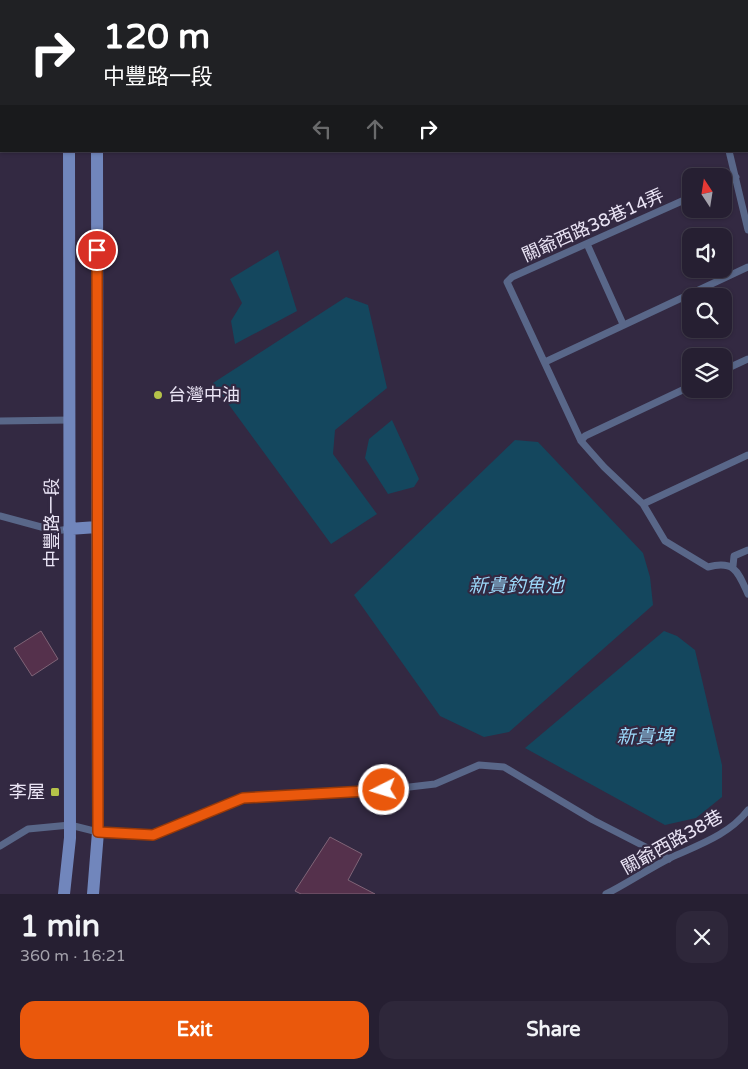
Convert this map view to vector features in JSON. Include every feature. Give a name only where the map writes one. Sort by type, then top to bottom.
[{"type":"main road","name":"中豐路一段","points":[[64,894],[70,825],[69,152]]},
{"type":"main road","points":[[93,894],[98,832],[97,152]]},
{"type":"main road","points":[[69,529],[97,527]]},
{"type":"lane","points":[[729,152],[748,230]]},
{"type":"lane","points":[[732,180],[736,178]]},
{"type":"lane","name":"關爺西路38巷14弄","points":[[545,362],[508,282],[512,278],[682,201]]},
{"type":"lane","points":[[587,244],[623,324]]},
{"type":"lane","points":[[748,267],[545,362],[581,441],[604,467],[643,504],[665,541],[708,567],[718,564],[732,566],[739,573],[748,594]]},
{"type":"lane","points":[[732,366],[748,359]]},
{"type":"lane","points":[[581,441],[585,436],[682,390]]},
{"type":"lane","points":[[0,421],[70,420]]},
{"type":"lane","points":[[643,504],[748,455]]},
{"type":"lane","points":[[0,516],[56,531],[69,529]]},
{"type":"lane","points":[[732,566],[734,556],[748,550]]},
{"type":"lane","points":[[0,846],[28,829],[70,825],[98,832],[153,835],[243,798],[367,792],[435,784],[479,765],[489,765],[504,767],[593,820],[669,859]]},
{"type":"lane","name":"關爺西路38巷","points":[[606,894],[669,859],[703,844],[740,821],[748,810]]},
{"type":"water","points":[[278,250],[297,311],[235,344],[231,321],[242,303],[230,279]]},
{"type":"water","points":[[346,297],[368,305],[387,388],[335,430],[333,454],[377,514],[331,544],[213,383]]},
{"type":"water","points":[[392,420],[419,479],[414,487],[388,494],[365,458],[369,439]]},
{"type":"water","name":"新貴釣魚池","points":[[515,440],[538,442],[643,553],[650,577],[653,605],[509,732],[484,737],[440,716],[354,595]]},
{"type":"water","name":"新貴埤","points":[[664,631],[677,636],[695,650],[722,765],[722,797],[696,818],[665,825],[525,748]]},
{"type":"building","points":[[41,631],[58,659],[32,676],[14,648]]},
{"type":"building","points":[[330,837],[362,854],[348,880],[375,894],[301,894],[295,891]]},
{"type":"place","name":"台灣中油","points":[[158,395]]},
{"type":"place","name":"李屋","points":[[55,792]]},
{"type":"route","points":[[97,250],[98,832],[153,835],[243,798],[384,790]]}]
